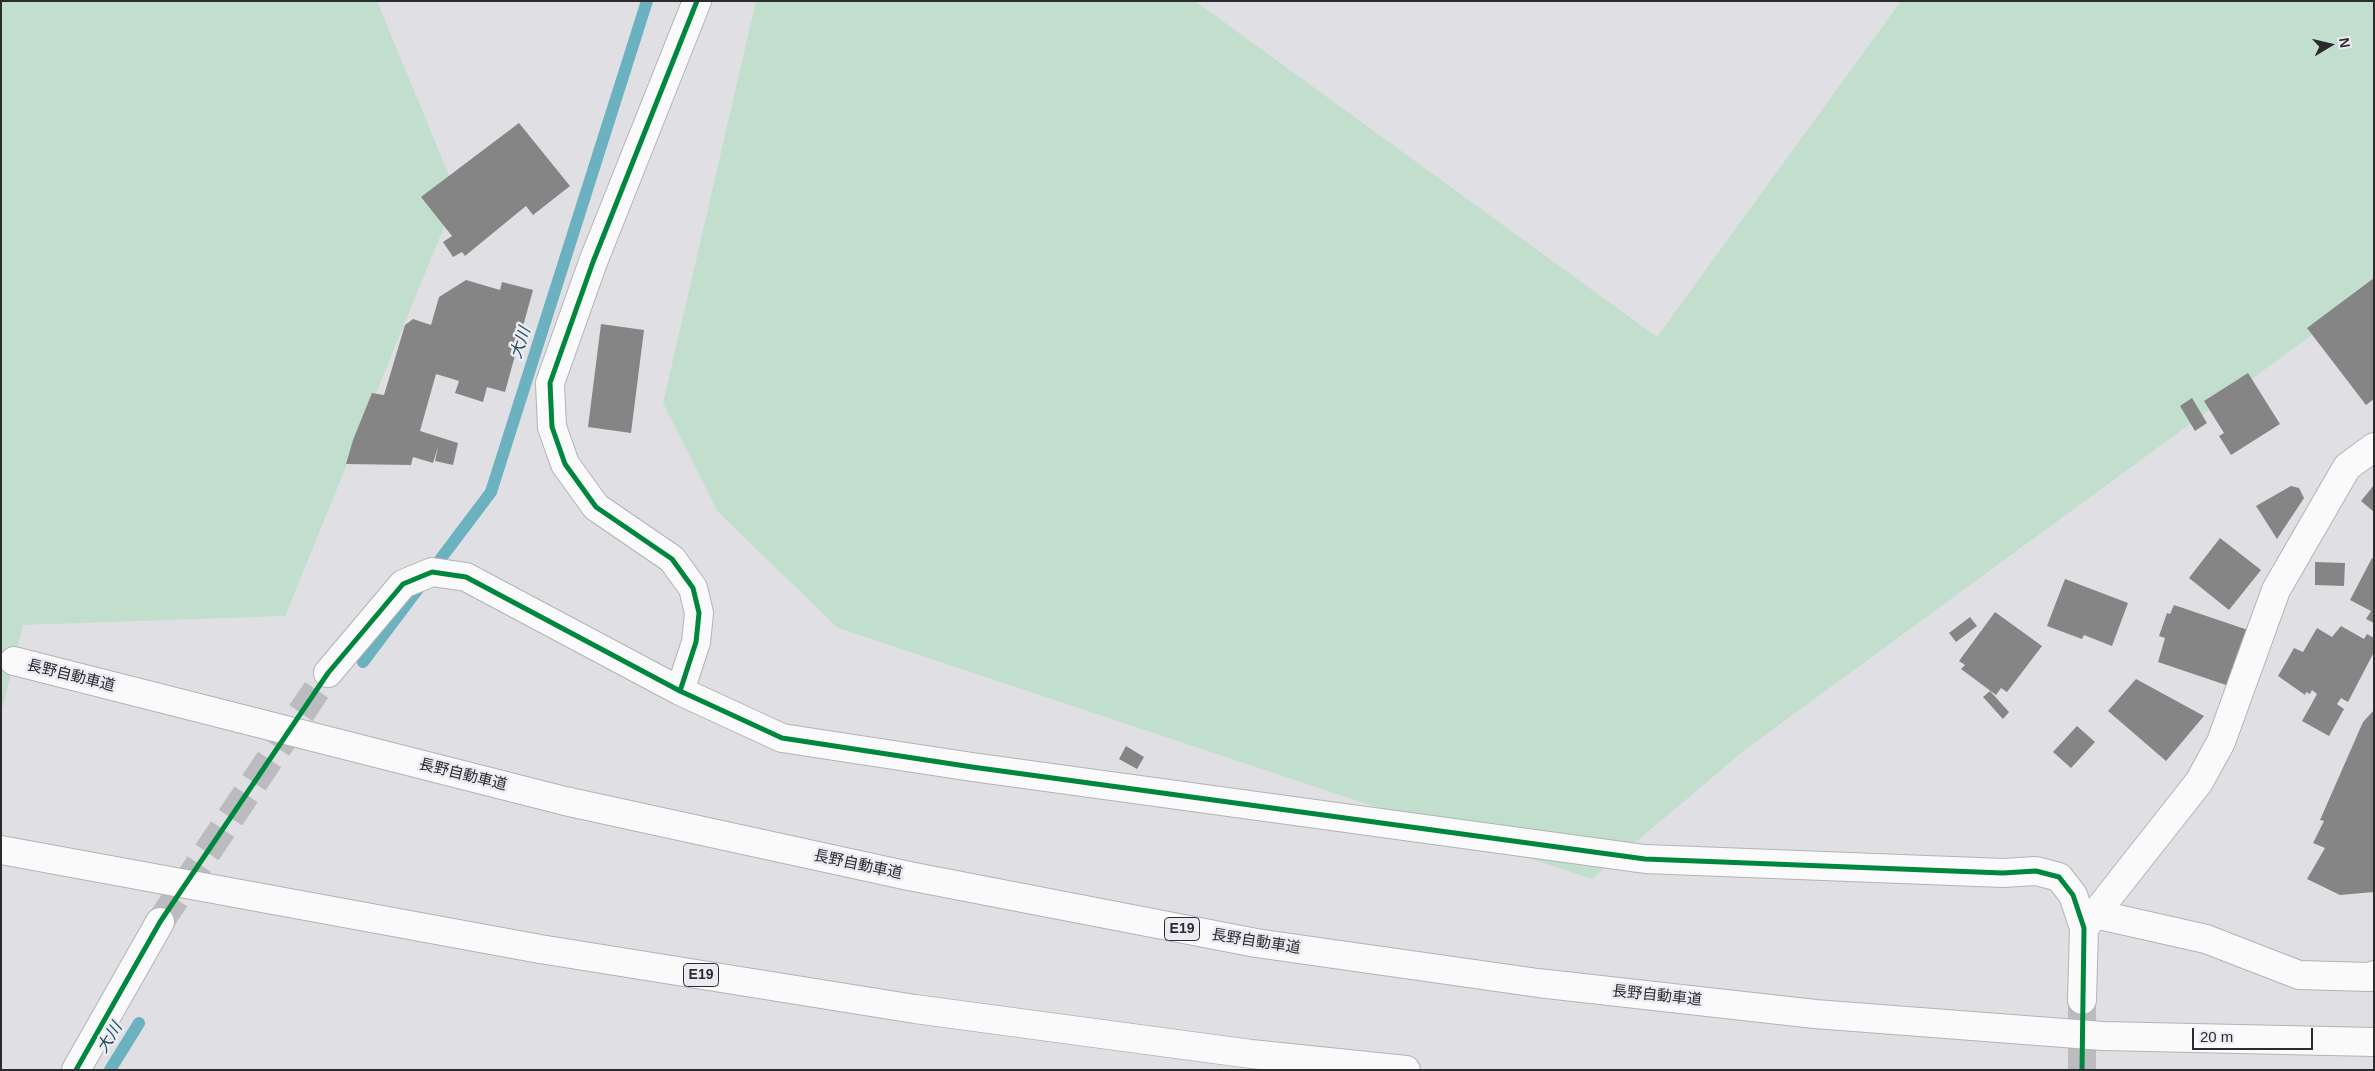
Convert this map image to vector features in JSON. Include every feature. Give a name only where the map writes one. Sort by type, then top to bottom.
[{"type":"main road","points":[[680,691],[696,642],[699,613],[693,588],[672,559],[596,507],[564,464],[552,427],[550,383],[593,262],[697,1]]},
{"type":"main road","points":[[2082,1000],[2090,921],[2199,782],[2221,742],[2276,590],[2347,468],[2374,447]]},
{"type":"main road","points":[[328,673],[403,584],[432,572],[466,577],[680,691],[782,738],[1001,771],[1645,860],[2003,873],[2036,871],[2059,877],[2090,921],[2206,940],[2299,975],[2370,977],[2374,975]]},
{"type":"main road","name":"長野自動車道","points":[[14,662],[565,801],[909,876],[1256,943],[1538,983],[1815,1014],[2103,1036],[2374,1042]]},
{"type":"main road","name":"E19","points":[[1,850],[540,949],[915,1009],[1251,1054],[1406,1070]]},
{"type":"main road","points":[[76,1070],[160,922]]},
{"type":"green space","points":[[1,1],[377,1],[457,195],[285,616],[23,625],[1,714]]},
{"type":"green space","points":[[756,1],[1195,1],[1657,337],[1901,1],[2374,1],[2374,322],[2339,315],[1746,749],[1592,879],[838,628],[718,512],[663,403]]},
{"type":"building","points":[[519,123],[570,186],[533,215],[526,206],[465,256],[462,252],[453,257],[443,242],[452,236],[421,197]]},
{"type":"building","points":[[2374,278],[2374,399],[2366,405],[2307,328]]},
{"type":"building","points":[[466,280],[500,290],[502,282],[533,290],[505,392],[487,387],[483,402],[455,393],[459,381],[436,374],[420,431],[458,443],[453,465],[435,461],[438,447],[433,463],[413,457],[411,465],[346,464],[353,440],[372,393],[384,395],[405,325],[413,319],[431,325],[439,297]]},
{"type":"building","points":[[601,324],[644,330],[631,433],[588,427]]},
{"type":"building","points":[[2248,373],[2280,424],[2231,455],[2219,436],[2224,433],[2204,401]]},
{"type":"building","points":[[2192,398],[2207,423],[2195,431],[2180,406]]},
{"type":"building","points":[[2374,485],[2374,512],[2361,501]]},
{"type":"building","points":[[2291,486],[2299,488],[2304,498],[2277,539],[2256,506]]},
{"type":"building","points":[[2220,538],[2261,570],[2229,610],[2189,578]]},
{"type":"building","points":[[2372,558],[2374,559],[2374,623],[2366,619],[2371,611],[2350,600]]},
{"type":"building","points":[[2315,562],[2345,563],[2344,586],[2315,585]]},
{"type":"building","points":[[2065,579],[2128,603],[2112,646],[2084,635],[2082,639],[2047,626]]},
{"type":"building","points":[[2174,605],[2248,630],[2229,686],[2158,662],[2165,638],[2159,636],[2167,613],[2170,614]]},
{"type":"building","points":[[1995,612],[2042,646],[2007,692],[2001,688],[1996,695],[1961,669],[1965,665],[1959,661]]},
{"type":"building","points":[[1970,617],[1977,626],[1956,642],[1949,633]]},
{"type":"building","points":[[2341,626],[2364,639],[2367,634],[2374,638],[2374,652],[2348,702],[2341,698],[2337,704],[2344,709],[2329,736],[2302,721],[2317,694],[2312,690],[2310,694],[2306,692],[2305,695],[2278,676],[2294,648],[2303,652],[2317,628],[2332,637]]},
{"type":"building","points":[[2136,679],[2204,716],[2166,761],[2108,711]]},
{"type":"building","points":[[1990,691],[2009,712],[2003,719],[1983,697]]},
{"type":"building","points":[[2374,710],[2374,892],[2340,895],[2307,879],[2325,848],[2313,843],[2324,821],[2320,820],[2363,722]]},
{"type":"building","points":[[2077,726],[2095,742],[2071,768],[2053,752]]},
{"type":"building","points":[[1126,746],[1144,757],[1137,769],[1119,759]]},
{"type":"waterway","name":"大川","points":[[363,662],[491,492],[647,1]]},
{"type":"waterway","name":"大川","points":[[110,1070],[139,1023]]},
{"type":"tunnel","points":[[160,922],[328,673]]},
{"type":"tunnel","points":[[2082,1000],[2082,1070]]},
{"type":"cycle path","points":[[680,691],[696,642],[699,613],[693,588],[672,559],[596,507],[565,464],[552,427],[550,383],[593,262],[697,1]]},
{"type":"cycle path","points":[[76,1070],[160,922],[328,673],[403,584],[432,572],[466,577],[680,691],[782,738],[972,767],[1645,859],[2003,873],[2036,871],[2059,877],[2073,895],[2084,928],[2082,1070]]}]
